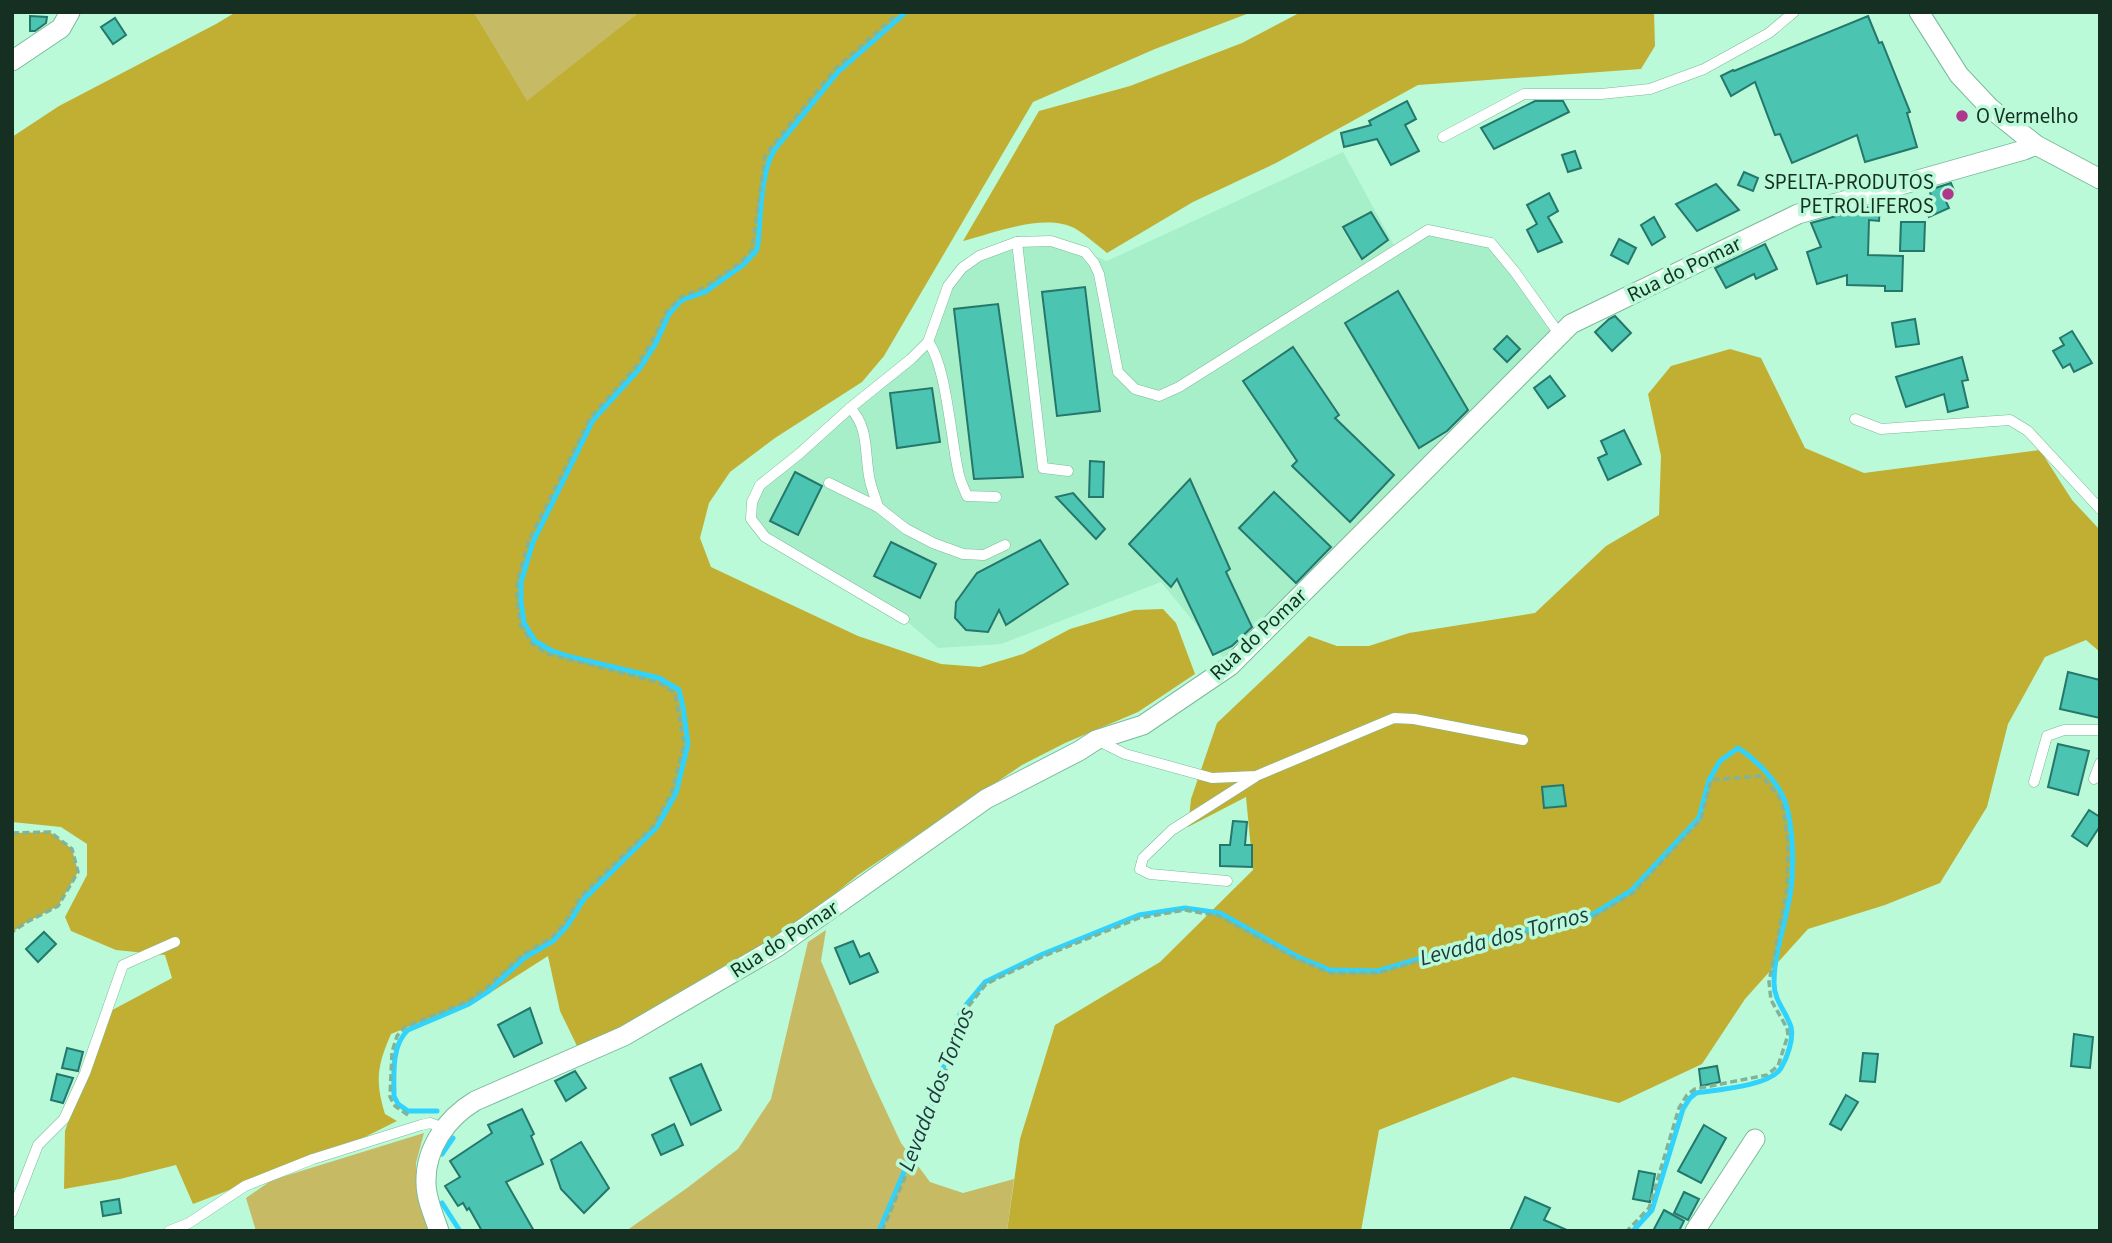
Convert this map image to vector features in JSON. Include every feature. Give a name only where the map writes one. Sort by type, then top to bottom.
[{"type":"street","points":[[12,61],[61,28],[70,12]]},
{"type":"street","points":[[1919,12],[1959,75],[1990,108],[2036,145],[2100,179]]},
{"type":"street","name":"Rua do Pomar","points":[[439,1231],[426,1184],[437,1126],[475,1101],[624,1036],[777,947],[986,799],[1096,740],[1143,725],[1230,666],[1571,324],[1798,214],[2036,145]]},
{"type":"street","points":[[1695,1231],[1755,1139]]},
{"type":"lane","points":[[1443,138],[1524,94],[1601,94],[1650,89],[1704,69],[1769,33],[1794,12]]},
{"type":"lane","points":[[904,619],[765,537],[751,519],[752,502],[761,485],[928,342],[947,286],[962,268],[979,256],[1017,242],[1051,241],[1085,253],[1094,262],[1098,274],[1118,372],[1135,389],[1159,396],[1179,387],[1428,230],[1491,243],[1560,335]]},
{"type":"lane","points":[[1017,242],[1043,468],[1069,471]]},
{"type":"lane","points":[[928,342],[934,349],[941,373],[958,474],[967,496],[996,497]]},
{"type":"lane","points":[[850,408],[857,415],[864,430],[870,480],[878,507]]},
{"type":"lane","points":[[1855,419],[1881,429],[2010,420],[2028,431],[2100,509]]},
{"type":"lane","points":[[829,483],[878,507],[906,529],[963,554],[984,555],[1005,545]]},
{"type":"lane","points":[[1227,881],[1150,874],[1140,869],[1143,858],[1172,830],[1256,776],[1394,718],[1414,719],[1524,740]]},
{"type":"lane","points":[[2034,782],[2047,736],[2064,730],[2100,730]]},
{"type":"lane","points":[[1096,740],[1125,754],[1212,778],[1256,776]]},
{"type":"lane","points":[[2094,779],[2100,764]]},
{"type":"lane","points":[[12,1212],[38,1145],[64,1119],[85,1073],[123,965],[175,942]]},
{"type":"lane","points":[[169,1231],[189,1223],[244,1186],[313,1159],[437,1126]]},
{"type":"path","points":[[437,1126],[424,1116],[400,1111],[390,1097],[392,1052],[399,1032],[405,1027],[468,1001],[522,955],[551,938],[564,924],[581,896],[654,825],[673,791],[684,744],[675,693],[657,682],[566,660],[548,654],[532,644],[520,624],[517,601],[517,581],[529,540],[590,418],[637,366],[666,312],[681,297],[703,288],[741,262],[752,249],[765,156],[772,146],[835,69],[899,12]]},
{"type":"path","points":[[882,1231],[932,1114],[964,1012],[986,985],[1044,956],[1139,918],[1185,910],[1219,916],[1297,959],[1330,973],[1378,973],[1496,939],[1569,926],[1588,920],[1633,893],[1701,819],[1711,780],[1762,776],[1779,797],[1788,842],[1787,888],[1769,982],[1772,1000],[1787,1028],[1787,1040],[1778,1066],[1767,1075],[1695,1090],[1687,1095],[1679,1108],[1649,1208],[1627,1231]]},
{"type":"path","points":[[12,833],[50,832],[72,849],[78,872],[58,905],[12,932]]},
{"type":"shaded area","points":[[236,12],[474,12],[527,101],[639,12],[1252,12],[1155,49],[1033,102],[884,356],[862,382],[775,438],[730,472],[709,503],[700,538],[711,567],[858,636],[941,664],[980,667],[1023,654],[1070,629],[1134,610],[1163,609],[1176,623],[1195,674],[1138,712],[1065,743],[1022,765],[858,875],[801,921],[624,1028],[578,1048],[560,1011],[548,956],[485,996],[391,1034],[380,1065],[379,1083],[385,1114],[397,1121],[361,1139],[193,1204],[176,1165],[64,1189],[65,1131],[105,1014],[172,978],[165,955],[116,950],[71,931],[65,917],[87,875],[87,844],[61,827],[12,822],[12,137],[59,106]]},
{"type":"shaded area","points":[[474,12],[639,12],[527,102]]},
{"type":"shaded area","points":[[1301,12],[1654,12],[1655,46],[1641,69],[1418,85],[1276,163],[1193,202],[1107,253],[1076,229],[1064,224],[1035,223],[963,241],[1039,111],[1130,86],[1242,43]]},
{"type":"shaded area","points":[[1343,152],[1396,249],[1428,230],[1491,243],[1560,335],[1230,666],[1161,582],[1001,644],[938,648],[904,619],[765,537],[751,519],[760,485],[928,342],[948,286],[979,256],[1017,242],[1065,244],[1107,261]]},
{"type":"shaded area","points":[[1730,349],[1761,358],[1805,448],[1864,473],[2040,450],[2072,500],[2100,530],[2100,652],[2086,640],[2045,657],[2008,724],[1987,807],[1940,883],[1885,905],[1808,929],[1745,999],[1702,1064],[1619,1103],[1513,1077],[1379,1130],[1361,1231],[1007,1231],[1020,1139],[1055,1025],[1160,962],[1253,870],[1246,797],[1188,827],[1191,799],[1217,723],[1309,636],[1337,646],[1369,646],[1409,633],[1535,613],[1606,546],[1659,515],[1661,456],[1648,394],[1671,366]]},
{"type":"shaded area","points":[[50,832],[72,849],[78,872],[58,906],[12,932],[12,833]]},
{"type":"shaded area","points":[[826,930],[821,961],[901,1143],[930,1182],[963,1193],[1014,1179],[1007,1231],[626,1231],[738,1149],[771,1099],[808,942]]},
{"type":"shaded area","points":[[424,1133],[416,1163],[418,1198],[429,1231],[256,1231],[246,1198],[272,1180]]},
{"type":"building","points":[[30,16],[47,17],[46,23],[35,31],[30,31]]},
{"type":"building","points":[[1868,16],[1879,43],[1882,42],[1910,112],[1907,113],[1917,147],[1865,162],[1857,135],[1792,163],[1780,134],[1775,135],[1755,82],[1731,96],[1721,76]]},
{"type":"building","points":[[115,18],[126,35],[113,44],[101,27]]},
{"type":"building","points":[[1407,101],[1416,119],[1405,125],[1419,151],[1391,165],[1377,139],[1344,147],[1341,133],[1371,125],[1369,121]]},
{"type":"building","points":[[1535,101],[1563,101],[1569,112],[1494,149],[1481,128]]},
{"type":"building","points":[[1575,151],[1581,168],[1568,172],[1562,155]]},
{"type":"building","points":[[1744,172],[1758,178],[1753,191],[1738,185]]},
{"type":"building","points":[[1951,183],[1955,193],[1944,197],[1949,208],[1929,217],[1921,199],[1931,195],[1929,190]]},
{"type":"building","points":[[1716,184],[1739,210],[1697,231],[1676,204]]},
{"type":"building","points":[[1549,193],[1558,211],[1548,217],[1562,242],[1538,252],[1527,230],[1537,224],[1527,205]]},
{"type":"building","points":[[1880,204],[1879,221],[1869,220],[1868,255],[1903,256],[1902,291],[1885,291],[1885,286],[1847,285],[1847,275],[1817,284],[1807,252],[1821,247],[1811,223]]},
{"type":"building","points":[[1371,212],[1388,240],[1362,259],[1343,227]]},
{"type":"building","points":[[1654,217],[1665,237],[1652,245],[1641,225]]},
{"type":"building","points":[[1901,222],[1925,222],[1924,251],[1900,251]]},
{"type":"building","points":[[1619,239],[1636,248],[1628,264],[1611,255]]},
{"type":"building","points":[[1765,244],[1777,269],[1756,279],[1754,274],[1726,288],[1715,268]]},
{"type":"building","points":[[1085,287],[1100,411],[1057,416],[1042,292]]},
{"type":"building","points":[[1398,291],[1468,410],[1447,431],[1419,448],[1345,323]]},
{"type":"building","points":[[998,304],[1023,477],[974,479],[954,309]]},
{"type":"building","points":[[1615,316],[1631,333],[1612,351],[1595,332]]},
{"type":"building","points":[[1915,319],[1919,344],[1896,347],[1892,323]]},
{"type":"building","points":[[2072,331],[2092,363],[2074,372],[2070,364],[2063,368],[2053,351],[2064,345],[2060,338]]},
{"type":"building","points":[[1507,336],[1520,349],[1507,362],[1494,349]]},
{"type":"building","points":[[1293,347],[1339,415],[1335,418],[1394,475],[1350,522],[1292,466],[1297,461],[1243,381]]},
{"type":"building","points":[[1962,357],[1968,380],[1962,381],[1968,407],[1948,412],[1944,394],[1906,407],[1896,377]]},
{"type":"building","points":[[1550,376],[1565,396],[1548,408],[1534,388]]},
{"type":"building","points":[[932,388],[940,442],[897,448],[890,393]]},
{"type":"building","points":[[1624,430],[1641,464],[1608,480],[1598,458],[1607,454],[1601,441]]},
{"type":"building","points":[[1090,461],[1104,462],[1103,497],[1089,497]]},
{"type":"building","points":[[795,472],[822,486],[798,535],[770,521]]},
{"type":"building","points":[[1190,479],[1230,569],[1226,572],[1252,627],[1232,646],[1213,655],[1177,579],[1171,587],[1129,544]]},
{"type":"building","points":[[1274,492],[1331,547],[1296,583],[1239,528]]},
{"type":"building","points":[[1073,493],[1105,529],[1096,539],[1056,497]]},
{"type":"building","points":[[1040,540],[1068,584],[1006,625],[999,610],[988,632],[966,630],[955,618],[956,602],[977,573]]},
{"type":"building","points":[[891,542],[936,564],[920,598],[874,576]]},
{"type":"building","points":[[2068,672],[2100,680],[2100,718],[2060,709]]},
{"type":"building","points":[[2058,744],[2089,751],[2078,795],[2048,787]]},
{"type":"building","points":[[1563,785],[1566,806],[1544,808],[1542,787]]},
{"type":"building","points":[[2089,810],[2100,817],[2100,826],[2087,846],[2072,836]]},
{"type":"building","points":[[1233,821],[1247,822],[1245,845],[1252,845],[1252,867],[1220,866],[1220,845],[1230,845]]},
{"type":"building","points":[[44,932],[56,944],[38,962],[26,949]]},
{"type":"building","points":[[853,941],[860,957],[869,953],[878,972],[850,984],[835,948]]},
{"type":"building","points":[[530,1008],[542,1043],[514,1057],[498,1025]]},
{"type":"building","points":[[2074,1034],[2093,1037],[2090,1068],[2071,1066]]},
{"type":"building","points":[[67,1048],[83,1052],[78,1071],[62,1068]]},
{"type":"building","points":[[1863,1053],[1878,1054],[1875,1082],[1860,1081]]},
{"type":"building","points":[[701,1064],[721,1110],[691,1125],[670,1078]]},
{"type":"building","points":[[1717,1066],[1720,1082],[1701,1086],[1699,1069]]},
{"type":"building","points":[[575,1071],[586,1088],[566,1101],[555,1081]]},
{"type":"building","points":[[57,1074],[73,1078],[63,1103],[51,1100]]},
{"type":"building","points":[[1846,1095],[1858,1102],[1841,1130],[1830,1124]]},
{"type":"building","points":[[522,1109],[534,1134],[531,1136],[543,1164],[506,1182],[534,1231],[482,1231],[469,1208],[467,1210],[463,1203],[458,1206],[445,1186],[460,1177],[450,1161],[492,1133],[488,1125]]},
{"type":"building","points":[[674,1124],[683,1145],[661,1155],[652,1135]]},
{"type":"building","points":[[1704,1125],[1726,1138],[1701,1183],[1678,1171]]},
{"type":"building","points":[[581,1142],[609,1188],[584,1213],[561,1189],[551,1160]]},
{"type":"building","points":[[1639,1171],[1655,1174],[1650,1202],[1633,1199]]},
{"type":"building","points":[[1684,1192],[1699,1199],[1688,1220],[1674,1213]]},
{"type":"building","points":[[1525,1197],[1550,1208],[1544,1220],[1569,1231],[1510,1231]]},
{"type":"building","points":[[119,1199],[121,1213],[103,1216],[101,1202]]},
{"type":"building","points":[[1664,1210],[1684,1221],[1679,1231],[1653,1231]]},
{"type":"waterway","name":"Levada dos Tornos","points":[[437,1111],[408,1111],[398,1104],[394,1096],[396,1052],[403,1036],[408,1030],[469,1004],[489,991],[524,958],[553,941],[567,926],[584,899],[657,827],[676,793],[688,744],[679,690],[659,678],[567,656],[535,641],[524,623],[521,601],[521,582],[533,542],[593,420],[640,368],[656,343],[669,314],[682,300],[705,292],[743,265],[756,251],[766,170],[775,149],[838,72],[906,12]]},
{"type":"waterway","name":"Levada dos Tornos","points":[[879,1231],[929,1113],[961,1011],[985,982],[1043,954],[1139,915],[1185,908],[1220,913],[1298,957],[1330,970],[1378,971],[1495,936],[1587,918],[1631,891],[1699,818],[1709,780],[1720,761],[1738,748],[1760,765],[1773,780],[1783,796],[1790,824],[1792,879],[1776,959],[1774,983],[1776,995],[1791,1027],[1791,1043],[1781,1068],[1766,1079],[1742,1086],[1696,1093],[1690,1098],[1683,1109],[1652,1210],[1633,1231]]},
{"type":"waterway","name":"Levada dos Tornos","points":[[442,1154],[453,1138]]},
{"type":"waterway","name":"Levada dos Tornos","points":[[442,1203],[460,1231]]},
{"type":"place","name":"O Vermelho","points":[[1962,116]]},
{"type":"place","name":"SPELTA-PRODUTOS PETROLIFEROS","points":[[1948,194]]}]
